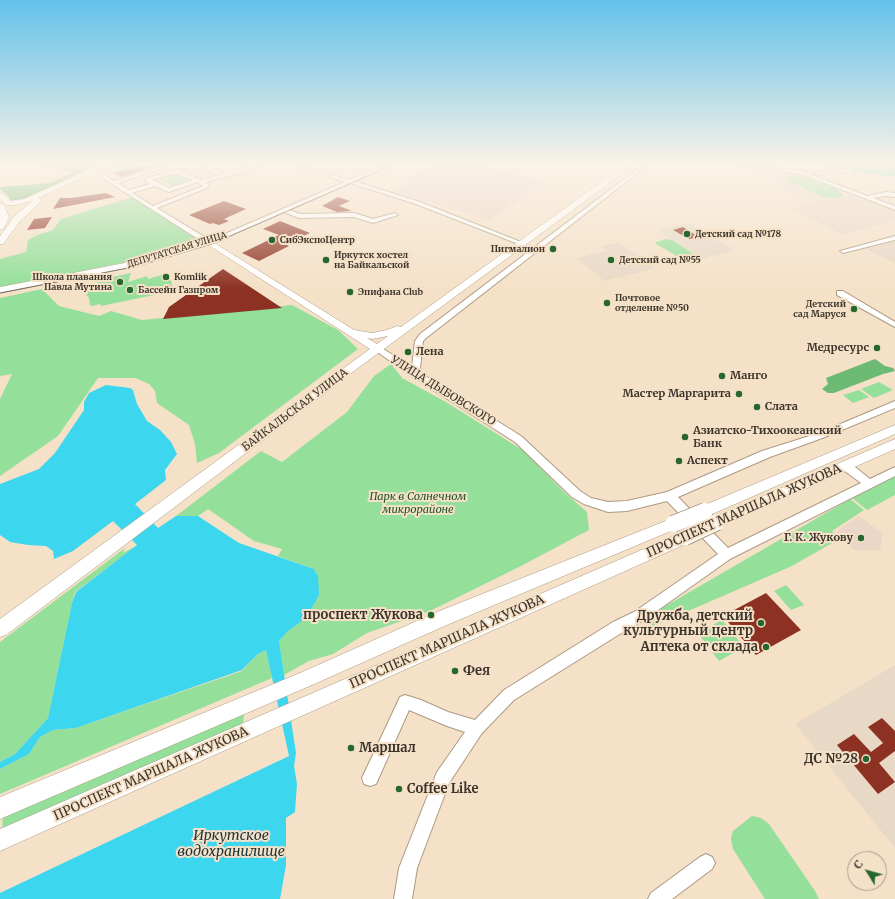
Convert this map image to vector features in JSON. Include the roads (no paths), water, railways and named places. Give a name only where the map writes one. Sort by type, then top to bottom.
[{"type":"main road","points":[[0,206],[5,215],[2,226],[2,246]]},
{"type":"main road","points":[[2,226],[30,206]]},
{"type":"main road","name":"БАЙКАЛЬСКАЯ УЛИЦА","points":[[0,629],[377,349],[575,206]]},
{"type":"main road","points":[[2,226],[12,227],[24,224]]},
{"type":"main road","name":"ДЕПУТАТСКАЯ УЛИЦА","points":[[0,290],[132,264],[208,241]]},
{"type":"main road","name":"УЛИЦА ДЫБОВСКОГО","points":[[208,241],[377,349]]},
{"type":"main road","points":[[353,333],[372,336],[390,332],[420,312],[436,306]]},
{"type":"main road","points":[[353,333],[361,344],[363,350],[354,366]]},
{"type":"main road","name":"ПРОСПЕКТ МАРШАЛА ЖУКОВА","points":[[2,807],[306,679],[443,618],[673,524],[895,429]]},
{"type":"main road","name":"ПРОСПЕКТ МАРШАЛА ЖУКОВА","points":[[1,840],[895,444]]},
{"type":"street","name":"УЛИЦА ДЫБОВСКОГО","points":[[150,206],[208,241]]},
{"type":"street","points":[[153,208],[158,206]]},
{"type":"street","name":"ДЕПУТАТСКАЯ УЛИЦА","points":[[208,241],[229,234],[293,206]]},
{"type":"street","points":[[425,206],[523,244]]},
{"type":"street","points":[[419,376],[416,368],[419,341],[423,336],[592,206]]},
{"type":"street","points":[[284,210],[299,216],[354,216],[380,223]]},
{"type":"street","points":[[373,221],[395,215]]},
{"type":"street","points":[[843,252],[895,238]]},
{"type":"street","points":[[840,293],[895,325]]},
{"type":"street","name":"УЛИЦА ДЫБОВСКОГО","points":[[377,349],[518,439],[568,488],[588,501],[608,506],[627,506],[669,496],[760,457],[822,435],[895,404]]},
{"type":"street","points":[[846,466],[868,483]]},
{"type":"street","points":[[403,899],[408,868],[443,778],[477,728],[509,694],[618,627],[639,616],[726,555],[844,497],[895,470]]},
{"type":"street","points":[[669,496],[726,555]]},
{"type":"street","points":[[370,778],[405,702],[477,728]]},
{"type":"street","points":[[657,899],[706,863]]},
{"type":"water","name":"Иркутское водохранилище","points":[[106,385],[130,388],[133,390],[137,404],[147,421],[160,430],[171,442],[177,454],[165,470],[166,480],[135,504],[158,528],[176,516],[198,516],[239,543],[314,569],[318,576],[319,595],[306,618],[288,631],[279,641],[296,753],[294,766],[297,784],[295,812],[286,818],[286,865],[280,899],[0,899],[0,893],[289,756],[266,650],[258,654],[242,670],[76,728],[53,730],[40,737],[29,754],[0,769],[0,762],[15,754],[48,718],[72,603],[76,592],[137,545],[113,521],[73,551],[54,559],[53,551],[46,546],[10,542],[0,535],[0,484],[39,469],[55,453],[84,410],[84,402],[89,393]]},
{"type":"tram line","points":[[0,293],[138,266],[212,244],[299,206]]},
{"type":"place","name":"Детский сад №178","points":[[687,234]]},
{"type":"place","name":"СибЭкспоЦентр","points":[[272,240]]},
{"type":"place","name":"Пигмалион","points":[[553,249]]},
{"type":"place","name":"Иркутск хостел на Байкальской","points":[[326,260]]},
{"type":"place","name":"Детский сад №55","points":[[611,260]]},
{"type":"place","name":"Komlik","points":[[166,277]]},
{"type":"place","name":"Школа плавания Павла Мутина","points":[[120,282]]},
{"type":"place","name":"Бассейн Газпром","points":[[130,290]]},
{"type":"place","name":"Эпифана Club","points":[[350,292]]},
{"type":"place","name":"Почтовое отделение №50","points":[[607,303]]},
{"type":"place","name":"Детский сад Маруся","points":[[854,309]]},
{"type":"place","name":"Медресурс","points":[[877,348]]},
{"type":"place","name":"Лена","points":[[408,352]]},
{"type":"place","name":"Манго","points":[[722,376]]},
{"type":"place","name":"Мастер Маргарита","points":[[739,394]]},
{"type":"place","name":"Слата","points":[[757,407]]},
{"type":"place","name":"Азиатско-Тихоокеанский Банк","points":[[685,437]]},
{"type":"place","name":"Аспект","points":[[679,461]]},
{"type":"place","name":"Г. К. Жукову","points":[[861,538]]},
{"type":"place","name":"проспект Жукова","points":[[431,615]]},
{"type":"place","name":"Дружба, детский культурный центр","points":[[761,623]]},
{"type":"place","name":"Аптека от склада","points":[[766,647]]},
{"type":"place","name":"Фея","points":[[455,671]]},
{"type":"place","name":"Маршал","points":[[351,748]]},
{"type":"place","name":"ДС №28","points":[[866,759]]},
{"type":"place","name":"Coffee Like","points":[[399,789]]},
{"type":"park label","name":"Парк в Солнечном микрорайоне","points":[[418,503]]}]
